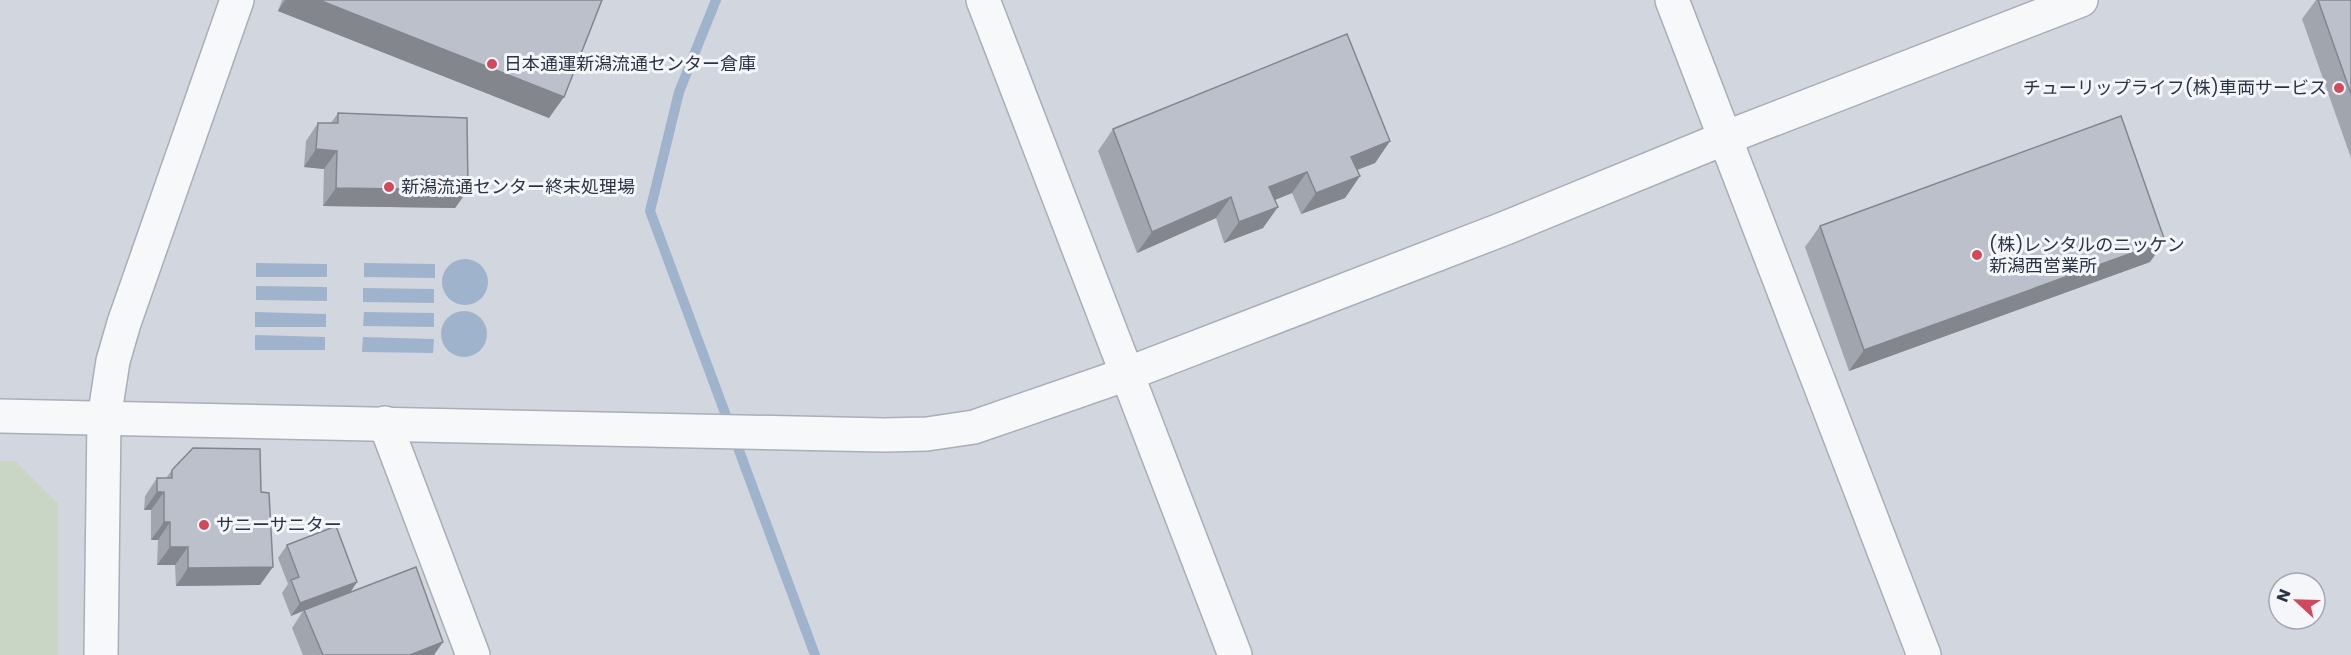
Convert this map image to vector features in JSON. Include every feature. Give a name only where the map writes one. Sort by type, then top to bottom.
[{"type":"street","points":[[101,655],[104,419],[113,361],[124,323],[237,0]]},
{"type":"street","points":[[983,0],[1235,655]]},
{"type":"street","points":[[1672,0],[1924,655]]},
{"type":"street","points":[[0,416],[778,433],[927,434],[974,428],[1127,374],[1492,233],[1725,138],[2081,0]]},
{"type":"street","points":[[386,423],[473,655]]},
{"type":"shaded area","points":[[0,0],[2351,0],[2351,655],[0,655]]},
{"type":"green space","points":[[0,461],[16,461],[58,503],[58,655],[0,655]]},
{"type":"water","points":[[470,259],[482,265],[487,273],[487,291],[482,299],[474,304],[460,305],[452,302],[445,295],[442,277],[445,269],[452,262]]},
{"type":"water","points":[[256,263],[327,264],[327,277],[256,277]]},
{"type":"water","points":[[364,263],[435,264],[435,278],[364,277]]},
{"type":"water","points":[[256,286],[327,287],[327,301],[256,300]]},
{"type":"water","points":[[363,288],[434,289],[434,303],[363,302]]},
{"type":"water","points":[[469,311],[481,317],[486,325],[486,343],[481,351],[473,356],[459,357],[451,354],[444,347],[441,329],[444,321],[451,314]]},
{"type":"water","points":[[255,312],[326,314],[326,327],[255,327]]},
{"type":"water","points":[[364,312],[434,313],[434,327],[363,326]]},
{"type":"water","points":[[255,335],[325,337],[325,350],[255,350]]},
{"type":"water","points":[[363,337],[434,339],[433,353],[362,352]]},
{"type":"building","name":"日本通運新潟流通センター倉庫","points":[[319,0],[602,0],[564,97]]},
{"type":"building","points":[[2318,0],[2351,0],[2351,94]]},
{"type":"building","points":[[1347,34],[1390,141],[1351,157],[1360,176],[1316,193],[1307,172],[1269,187],[1278,207],[1239,222],[1231,197],[1152,232],[1113,129]]},
{"type":"building","name":"新潟流通センター終末処理場","points":[[338,113],[467,118],[468,190],[336,188],[337,151],[316,149],[318,123],[338,123]]},
{"type":"building","name":"(株)レンタルのニッケン 新潟西営業所","points":[[2121,116],[2165,241],[1864,350],[1820,226]]},
{"type":"building","name":"サニーサニター","points":[[193,448],[260,449],[261,492],[269,493],[273,567],[188,568],[188,547],[170,547],[170,522],[164,522],[164,492],[157,492],[157,478],[172,478],[172,470]]},
{"type":"building","points":[[336,526],[357,582],[300,603],[291,580],[299,577],[287,545]]},
{"type":"building","points":[[416,567],[443,642],[410,655],[323,655],[304,610]]},
{"type":"waterway","points":[[716,0],[679,92],[650,211],[815,655]]},
{"type":"place","name":"日本通運新潟流通センター倉庫","points":[[492,64]]},
{"type":"place","name":"チューリップライフ(株)車両サービス","points":[[2339,88]]},
{"type":"place","name":"新潟流通センター終末処理場","points":[[389,187]]},
{"type":"place","name":"(株)レンタルのニッケン 新潟西営業所","points":[[1977,255]]},
{"type":"place","name":"サニーサニター","points":[[204,525]]}]
